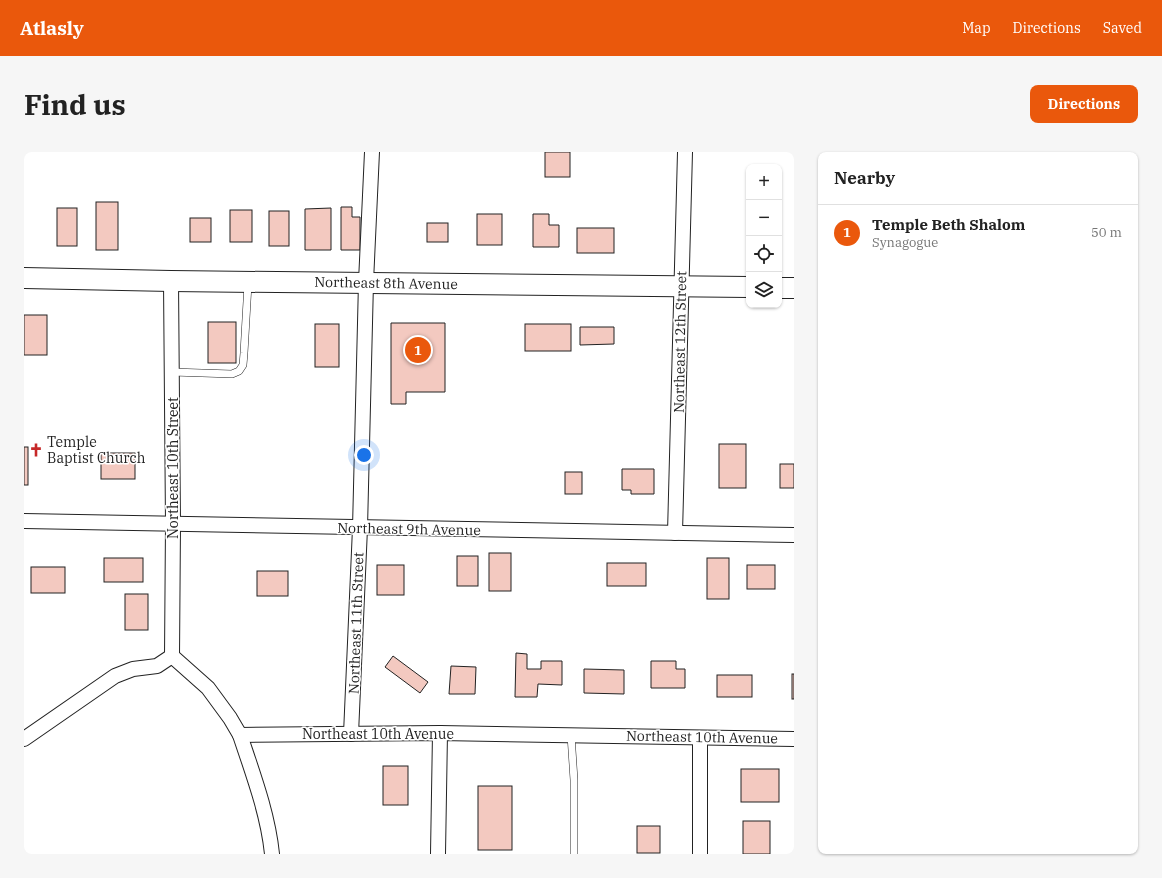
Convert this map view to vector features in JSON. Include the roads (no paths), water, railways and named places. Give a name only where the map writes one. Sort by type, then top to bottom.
[{"type":"main road","name":"Northeast 8th Avenue","points":[[24,278],[248,282],[746,287]]},
{"type":"main road","points":[[782,288],[794,288]]},
{"type":"street","name":"Northeast 11th Street","points":[[351,734],[360,528],[366,282],[372,152]]},
{"type":"street","name":"Northeast 12th Street","points":[[675,533],[685,152]]},
{"type":"street","name":"Northeast 10th Street","points":[[171,281],[174,524],[172,656]]},
{"type":"street","name":"Northeast 9th Avenue","points":[[24,521],[794,535]]},
{"type":"street","points":[[24,740],[115,676],[133,669],[157,666],[172,656],[208,688],[230,718],[240,735],[257,787],[272,854]]},
{"type":"street","points":[[438,854],[440,733]]},
{"type":"street","name":"Northeast 10th Avenue","points":[[240,735],[440,733],[794,739]]},
{"type":"street","points":[[700,738],[700,854]]},
{"type":"lane","points":[[172,372],[232,374],[239,371],[242,365],[244,353],[248,282]]},
{"type":"lane","points":[[571,735],[574,780],[574,854]]},
{"type":"place","name":"Temple Beth Shalom","points":[[418,350]]},
{"type":"place","name":"Temple Baptist Church","points":[[36,450]]}]
